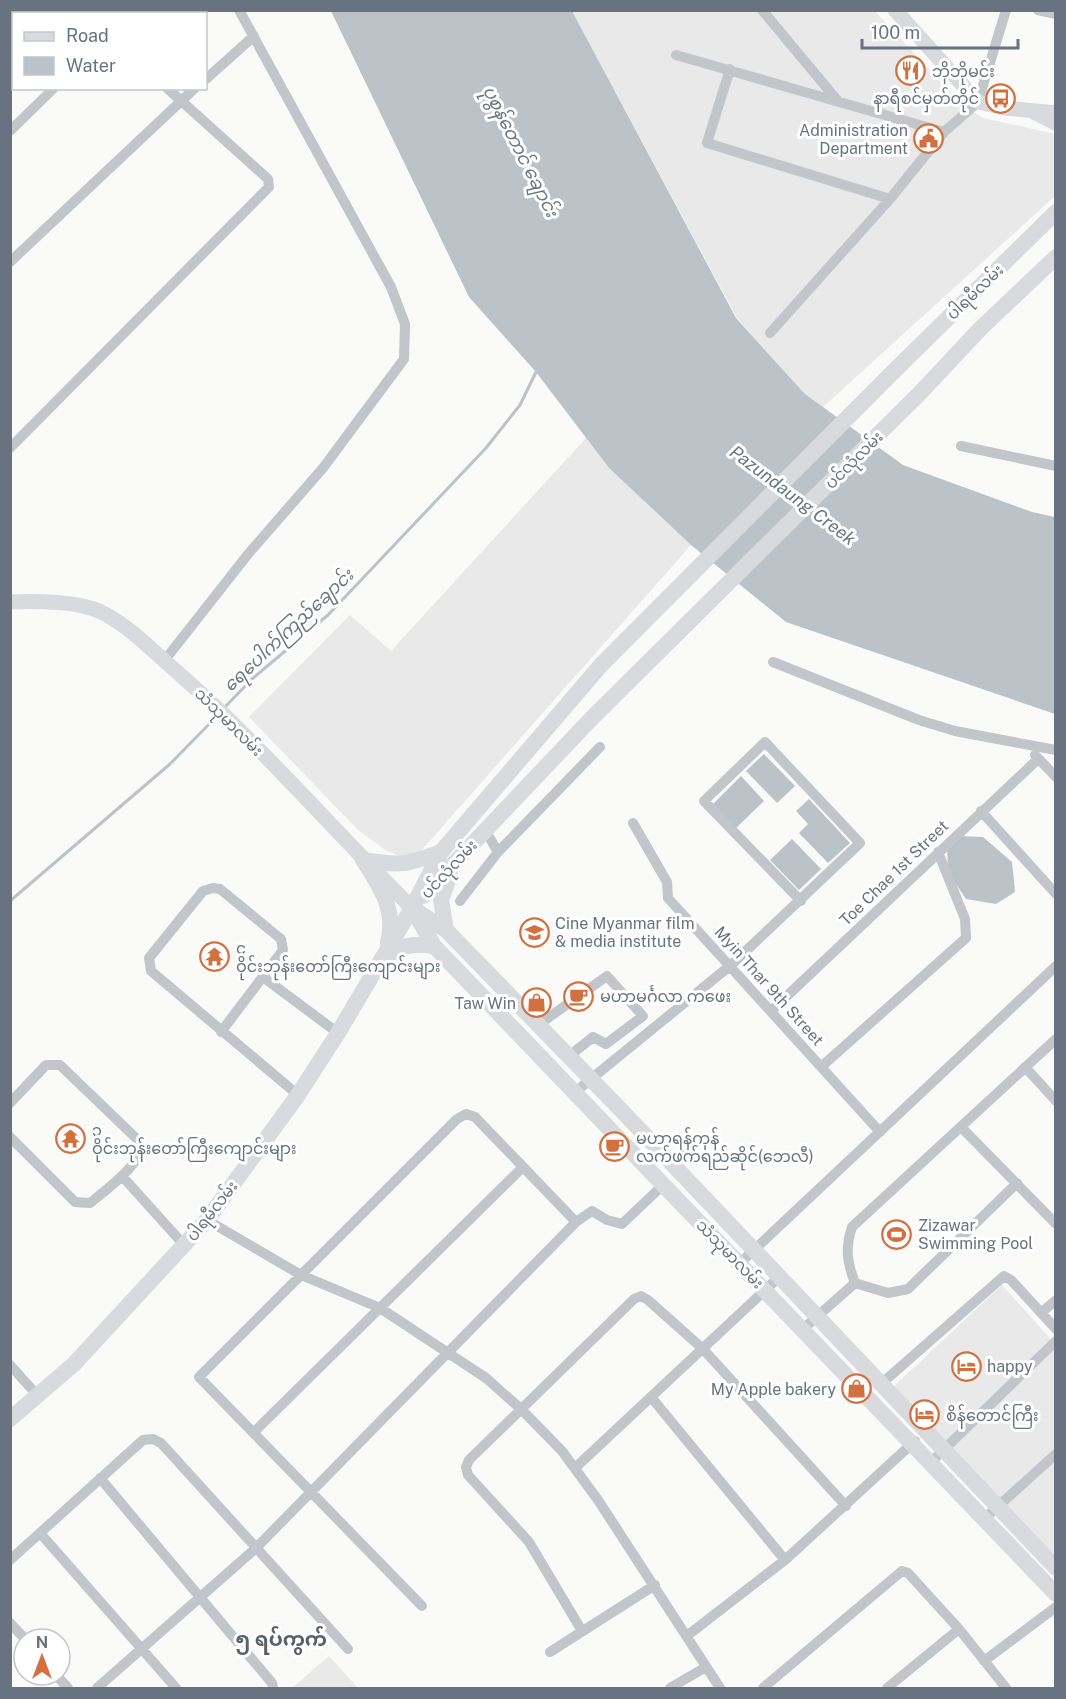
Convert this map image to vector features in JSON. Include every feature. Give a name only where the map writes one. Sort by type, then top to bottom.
[{"type":"main road","points":[[895,10],[978,102],[1035,112],[1056,113]]},
{"type":"main road","points":[[1035,112],[1056,123]]},
{"type":"main road","name":"ပါရမီလမ်း","points":[[894,371],[1056,212]]},
{"type":"main road","points":[[981,328],[1026,272],[1056,244]]},
{"type":"main road","points":[[981,328],[1056,257]]},
{"type":"main road","name":"ပါရမီလမ်း","points":[[920,393],[981,328]]},
{"type":"main road","name":"ပင်လုံလမ်း","points":[[412,908],[441,852],[594,674],[666,598],[894,371]]},
{"type":"main road","name":"ပင်လုံလမ်း","points":[[412,908],[591,719],[920,393]]},
{"type":"main road","name":"သံသုမာလမ်း","points":[[10,602],[34,601],[103,612],[127,629],[201,693],[412,908],[446,930],[1054,1564]]},
{"type":"main road","points":[[363,860],[400,865],[416,863],[441,852]]},
{"type":"main road","points":[[363,860],[378,883],[390,919],[390,932],[382,959]]},
{"type":"main road","points":[[446,930],[441,900],[444,886],[456,863]]},
{"type":"main road","name":"သံသုမာလမ်း","points":[[412,908],[434,946],[1056,1594]]},
{"type":"main road","name":"ပါရမီလမ်း","points":[[10,1419],[74,1364],[207,1220],[298,1095],[338,1033],[412,908]]},
{"type":"main road","points":[[382,959],[398,947],[434,946]]},
{"type":"main road","points":[[641,1162],[656,1147]]},
{"type":"street","points":[[164,661],[249,553],[328,461],[404,359],[405,324],[391,287],[239,10]]},
{"type":"street","points":[[762,10],[837,100]]},
{"type":"street","points":[[770,333],[890,199],[944,132],[978,102],[1006,10]]},
{"type":"street","points":[[1038,10],[1056,14]]},
{"type":"street","points":[[207,78],[254,36]]},
{"type":"street","points":[[676,55],[944,132]]},
{"type":"street","points":[[730,69],[707,142],[890,199]]},
{"type":"street","points":[[10,131],[52,90]]},
{"type":"street","points":[[10,448],[269,187],[268,179],[169,90]]},
{"type":"street","points":[[10,262],[193,90]]},
{"type":"street","points":[[961,446],[1056,466]]},
{"type":"street","points":[[773,662],[919,720],[955,731],[1056,750]]},
{"type":"street","points":[[575,1092],[731,965],[801,901],[860,843],[765,742],[704,801],[801,901]]},
{"type":"street","points":[[1025,744],[1056,777]]},
{"type":"street","points":[[460,900],[498,852],[600,747]]},
{"type":"street","name":"Toe Chae 1st Street","points":[[771,1011],[1038,759]]},
{"type":"street","points":[[981,811],[1056,894]]},
{"type":"street","name":"Myin Thar 9th Street","points":[[633,823],[667,882],[668,898],[880,1132]]},
{"type":"street","points":[[485,830],[498,852]]},
{"type":"street","points":[[821,1067],[966,938],[965,919],[938,852]]},
{"type":"street","points":[[221,1032],[284,951],[281,939],[220,890],[213,888],[203,891],[149,958],[151,971],[221,1032],[298,1095]]},
{"type":"street","points":[[739,1264],[1053,972]]},
{"type":"street","points":[[538,1025],[607,976],[643,1016],[606,1044],[593,1037],[568,1057]]},
{"type":"street","points":[[263,977],[338,1033]]},
{"type":"street","points":[[1017,1183],[908,1288],[888,1293],[855,1282],[848,1266],[846,1246],[852,1227],[1056,1039]]},
{"type":"street","points":[[10,1102],[46,1065],[60,1065],[139,1141],[141,1154],[122,1176],[90,1203],[75,1202],[10,1137]]},
{"type":"street","points":[[1025,1067],[1056,1101]]},
{"type":"street","points":[[422,1606],[199,1377],[457,1119],[466,1114],[475,1117],[576,1222]]},
{"type":"street","points":[[962,1128],[1056,1224]]},
{"type":"street","points":[[254,1432],[523,1167]]},
{"type":"street","points":[[122,1176],[185,1246]]},
{"type":"street","points":[[97,1689],[256,1548],[576,1222],[592,1211],[607,1220],[622,1224],[663,1185]]},
{"type":"street","points":[[207,1220],[301,1275],[380,1308],[486,1378],[522,1410],[562,1451],[575,1468],[688,1635],[720,1689]]},
{"type":"street","points":[[880,1384],[1004,1276],[1011,1280],[1056,1329]]},
{"type":"street","points":[[575,1468],[779,1277]]},
{"type":"street","points":[[803,1329],[855,1282]]},
{"type":"street","points":[[582,1631],[529,1542],[468,1475],[466,1467],[469,1460],[634,1299],[641,1296],[703,1349],[846,1506]]},
{"type":"street","points":[[1041,1313],[1056,1300]]},
{"type":"street","points":[[930,1462],[1056,1341]]},
{"type":"street","points":[[10,1365],[38,1396]]},
{"type":"street","points":[[651,1397],[786,1560]]},
{"type":"street","points":[[688,1635],[786,1560],[926,1431]]},
{"type":"street","points":[[10,1560],[143,1440],[153,1439],[161,1443],[348,1649]]},
{"type":"street","points":[[984,1519],[1053,1462]]},
{"type":"street","points":[[100,1478],[272,1683],[273,1689]]},
{"type":"street","points":[[40,1533],[143,1648],[176,1689]]},
{"type":"street","points":[[1038,1576],[1054,1564]]},
{"type":"street","points":[[763,1689],[902,1571],[908,1573],[959,1629],[1006,1689]]},
{"type":"street","points":[[550,1652],[655,1586]]},
{"type":"street","points":[[984,1661],[1056,1607]]},
{"type":"street","points":[[887,1689],[959,1629]]},
{"type":"street","points":[[670,1689],[706,1667]]},
{"type":"shaded area","points":[[572,11],[875,11],[962,105],[983,118],[1055,134],[1055,196],[823,407],[805,394],[737,318]]},
{"type":"shaded area","points":[[586,438],[609,468],[691,545],[420,852],[404,859],[384,849],[358,830],[249,717],[350,615],[391,651]]},
{"type":"shaded area","points":[[1002,1285],[1055,1344],[1055,1556],[892,1388]]},
{"type":"shaded area","points":[[329,1656],[358,1688],[292,1688]]},
{"type":"water","points":[[331,11],[572,11],[736,318],[805,394],[903,465],[1032,512],[1055,517],[1055,714],[786,622],[691,545],[609,468],[536,372],[469,297]]},
{"type":"water","points":[[764,754],[795,786],[777,803],[746,771]]},
{"type":"water","points":[[741,776],[764,801],[736,828],[713,804]]},
{"type":"water","points":[[809,799],[850,843],[828,863],[799,833],[808,824],[796,811]]},
{"type":"water","points":[[959,836],[983,837],[1012,862],[1015,892],[996,904],[966,899],[948,872],[947,846]]},
{"type":"water","points":[[792,839],[821,869],[799,890],[770,860]]},
{"type":"waterway","name":"ရေပေါက်ကြည်ချောင်း","points":[[223,709],[252,679],[328,615],[486,448],[520,405],[537,370]]},
{"type":"waterway","name":"ရေပေါက်ကြည်ချောင်း","points":[[10,901],[170,764],[217,716]]},
{"type":"place","name":"ဘိုဘိုမင်း","points":[[911,71]]},
{"type":"place","name":"နာရီစင်မှတ်တိုင်","points":[[1000,98]]},
{"type":"place","name":"Administration Department","points":[[929,139]]},
{"type":"place","name":"Cine Myanmar film & media institute","points":[[534,932]]},
{"type":"place","name":"၄ ဝိုင်းဘုန်းတော်ကြီးကျောင်းများ","points":[[215,957]]},
{"type":"place","name":"မဟာမင်္ဂလာ ကဖေး","points":[[579,996]]},
{"type":"place","name":"Taw Win","points":[[537,1003]]},
{"type":"place","name":"၃ ဝိုင်းဘုန်းတော်ကြီးကျောင်းများ","points":[[71,1139]]},
{"type":"place","name":"မဟာရန်ကုန် လက်ဖက်ရည်ဆိုင်(ဘေလီ)","points":[[615,1147]]},
{"type":"place","name":"Zizawar Swimming Pool","points":[[897,1234]]},
{"type":"place","name":"happy","points":[[966,1366]]},
{"type":"place","name":"My Apple bakery","points":[[857,1389]]},
{"type":"place","name":"စိန်တောင်ကြီး","points":[[925,1415]]},
{"type":"district","name":"၅ ရပ်ကွက်","points":[[281,1639]]},
{"type":"water label","name":"ပုစွန်တောင် ချောင်း","points":[[521,151]]},
{"type":"water label","name":"Pazundaung Creek","points":[[793,495]]}]
